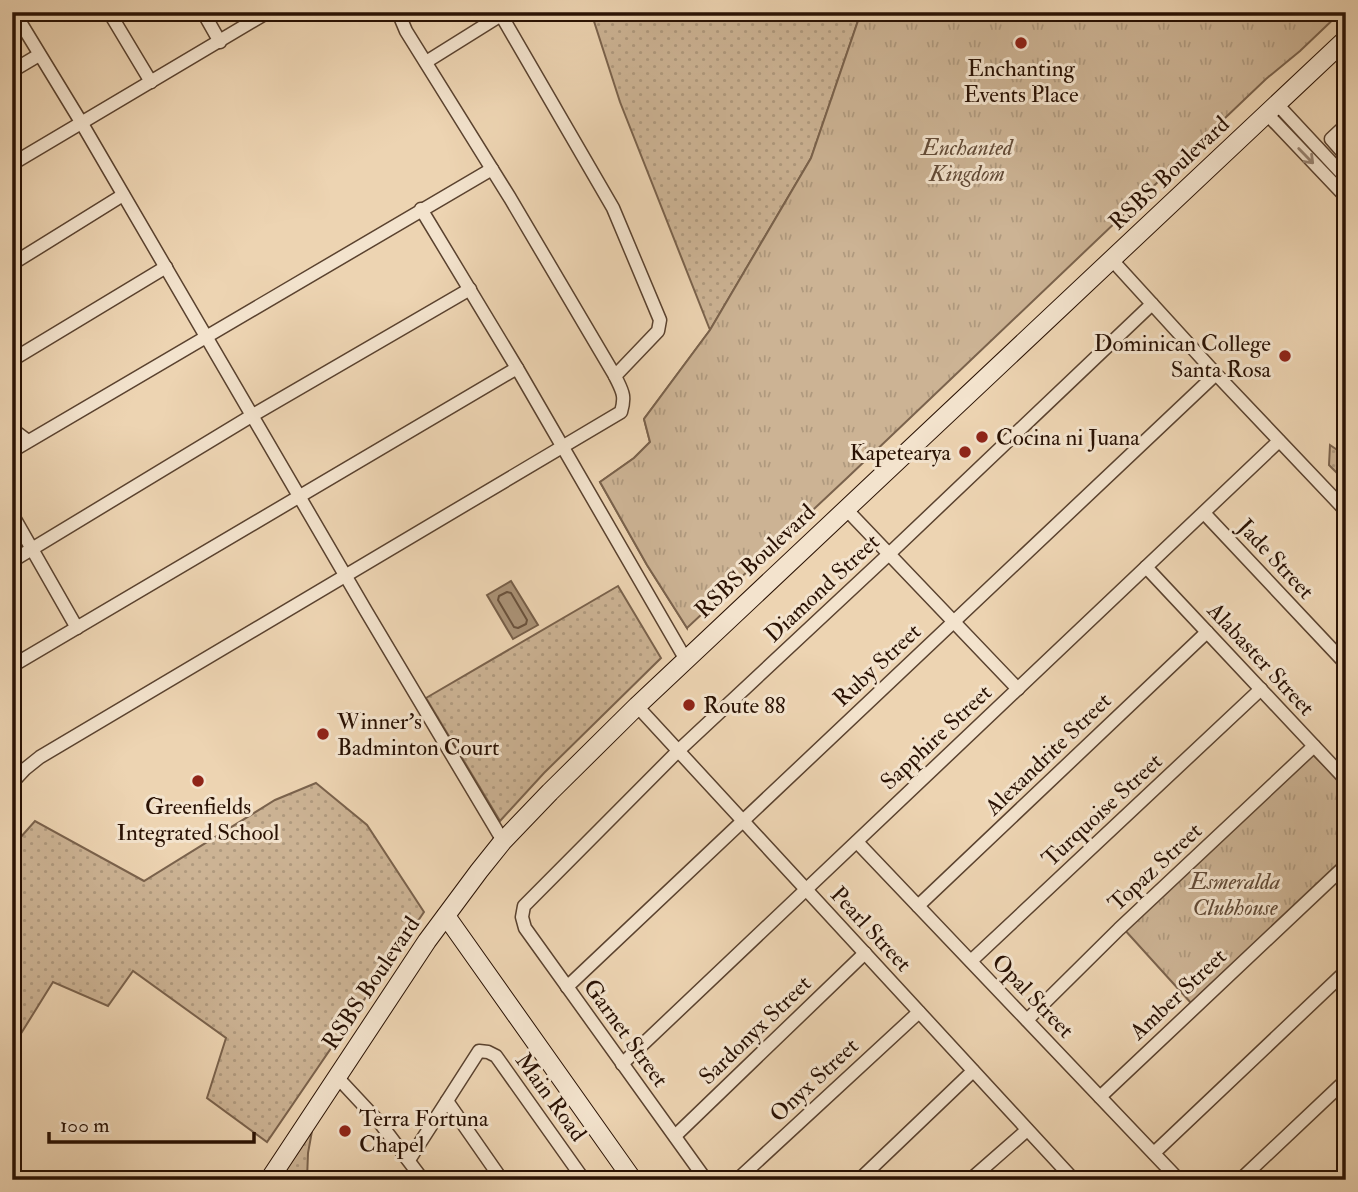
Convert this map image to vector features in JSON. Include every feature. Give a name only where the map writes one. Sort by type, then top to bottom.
[{"type":"street","points":[[14,12],[503,841]]},
{"type":"street","points":[[109,12],[151,82]]},
{"type":"street","points":[[203,12],[220,41]]},
{"type":"street","points":[[12,164],[268,12]]},
{"type":"street","points":[[12,783],[40,757],[621,412],[624,394],[614,376],[492,169],[406,31],[398,12]]},
{"type":"street","points":[[426,62],[504,14],[613,208],[660,320],[659,331],[614,376]]},
{"type":"street","name":"RSBS Boulevard","points":[[269,1180],[427,941],[503,841],[637,706],[1346,39]]},
{"type":"street","points":[[12,71],[39,55]]},
{"type":"street","points":[[1272,109],[1346,178]]},
{"type":"street","points":[[1272,109],[1346,197]]},
{"type":"street","points":[[1346,125],[1331,139],[1346,156]]},
{"type":"street","points":[[12,451],[492,169]]},
{"type":"street","points":[[12,264],[122,195]]},
{"type":"street","points":[[421,209],[517,368],[686,660]]},
{"type":"street","points":[[1112,260],[1346,511]]},
{"type":"street","points":[[12,359],[166,267]]},
{"type":"street","points":[[12,561],[253,415],[470,289]]},
{"type":"street","name":"Diamond Street","points":[[524,906],[678,751],[1152,304]]},
{"type":"street","points":[[12,666],[517,368]]},
{"type":"street","name":"Ruby Street","points":[[567,987],[1216,374]]},
{"type":"street","points":[[12,429],[28,441]]},
{"type":"street","name":"Sapphire Street","points":[[622,1064],[1279,441]]},
{"type":"street","points":[[846,509],[1018,689]]},
{"type":"street","name":"Jade Street","points":[[1204,513],[1346,664]]},
{"type":"street","points":[[12,514],[77,628]]},
{"type":"street","name":"Alabaster Street","points":[[1146,568],[1346,780]]},
{"type":"street","name":"Alexandrite Street","points":[[918,906],[1207,632]]},
{"type":"street","name":"Turquoise Street","points":[[971,961],[1261,689]]},
{"type":"street","name":"Pearl Street","points":[[637,706],[1073,1180]]},
{"type":"street","name":"Topaz Street","points":[[1027,1020],[1119,929],[1314,746]]},
{"type":"street","name":"Opal Street","points":[[857,842],[1179,1180]]},
{"type":"street","name":"Amber Street","points":[[1100,1097],[1346,865]]},
{"type":"street","name":"Garnet Street","points":[[524,906],[522,917],[525,928],[706,1180]]},
{"type":"street","points":[[446,916],[474,954],[496,974],[523,1007],[533,1038],[633,1180]]},
{"type":"street","name":"Sardonyx Street","points":[[675,1136],[865,953]]},
{"type":"street","points":[[1154,1153],[1346,971]]},
{"type":"street","name":"Onyx Street","points":[[737,1180],[919,1012]]},
{"type":"street","name":"Main Road","points":[[409,1160],[479,1051],[488,1052],[496,1056],[584,1180]]},
{"type":"street","points":[[859,1180],[973,1071]]},
{"type":"street","points":[[338,1078],[380,1123],[423,1180]]},
{"type":"street","points":[[1240,1180],[1346,1080]]},
{"type":"street","points":[[447,1101],[502,1180]]},
{"type":"street","points":[[970,1180],[1027,1129]]},
{"type":"green space","points":[[591,12],[861,12],[811,158],[710,330],[620,102]]},
{"type":"green space","name":"Enchanted Kingdom","points":[[861,12],[1341,12],[1266,79],[687,628],[647,565],[600,482],[634,458],[650,442],[644,419],[710,330],[811,158]]},
{"type":"green space","points":[[710,330],[687,628],[647,565],[600,482],[634,458],[650,442],[644,419]]},
{"type":"green space","points":[[1330,445],[1343,454],[1340,457],[1346,464],[1346,482],[1329,465]]},
{"type":"green space","points":[[618,586],[661,658],[544,773],[500,821],[426,698]]},
{"type":"green space","name":"Esmeralda Clubhouse","points":[[1311,753],[1346,787],[1346,859],[1191,1003],[1123,928]]},
{"type":"green space","points":[[316,783],[367,825],[424,912],[267,1142],[207,1098],[226,1038],[133,971],[108,1006],[53,982],[12,1048],[12,847],[35,821],[144,881],[275,800]]},
{"type":"green space","points":[[312,1131],[307,1180],[279,1180]]},
{"type":"water","points":[[511,581],[538,625],[513,639],[487,595]]},
{"type":"waterway","points":[[12,1154],[20,1180]]},
{"type":"place","name":"Enchanting Events Place","points":[[1021,43]]},
{"type":"place","name":"Dominican College Santa Rosa","points":[[1285,356]]},
{"type":"place","name":"Cocina ni Juana","points":[[982,437]]},
{"type":"place","name":"Kapetearya","points":[[965,452]]},
{"type":"place","name":"Route 88","points":[[689,705]]},
{"type":"place","name":"Winner's Badminton Court","points":[[323,734]]},
{"type":"place","name":"Greenfields Integrated School","points":[[198,781]]},
{"type":"place","name":"Terra Fortuna Chapel","points":[[345,1131]]}]
